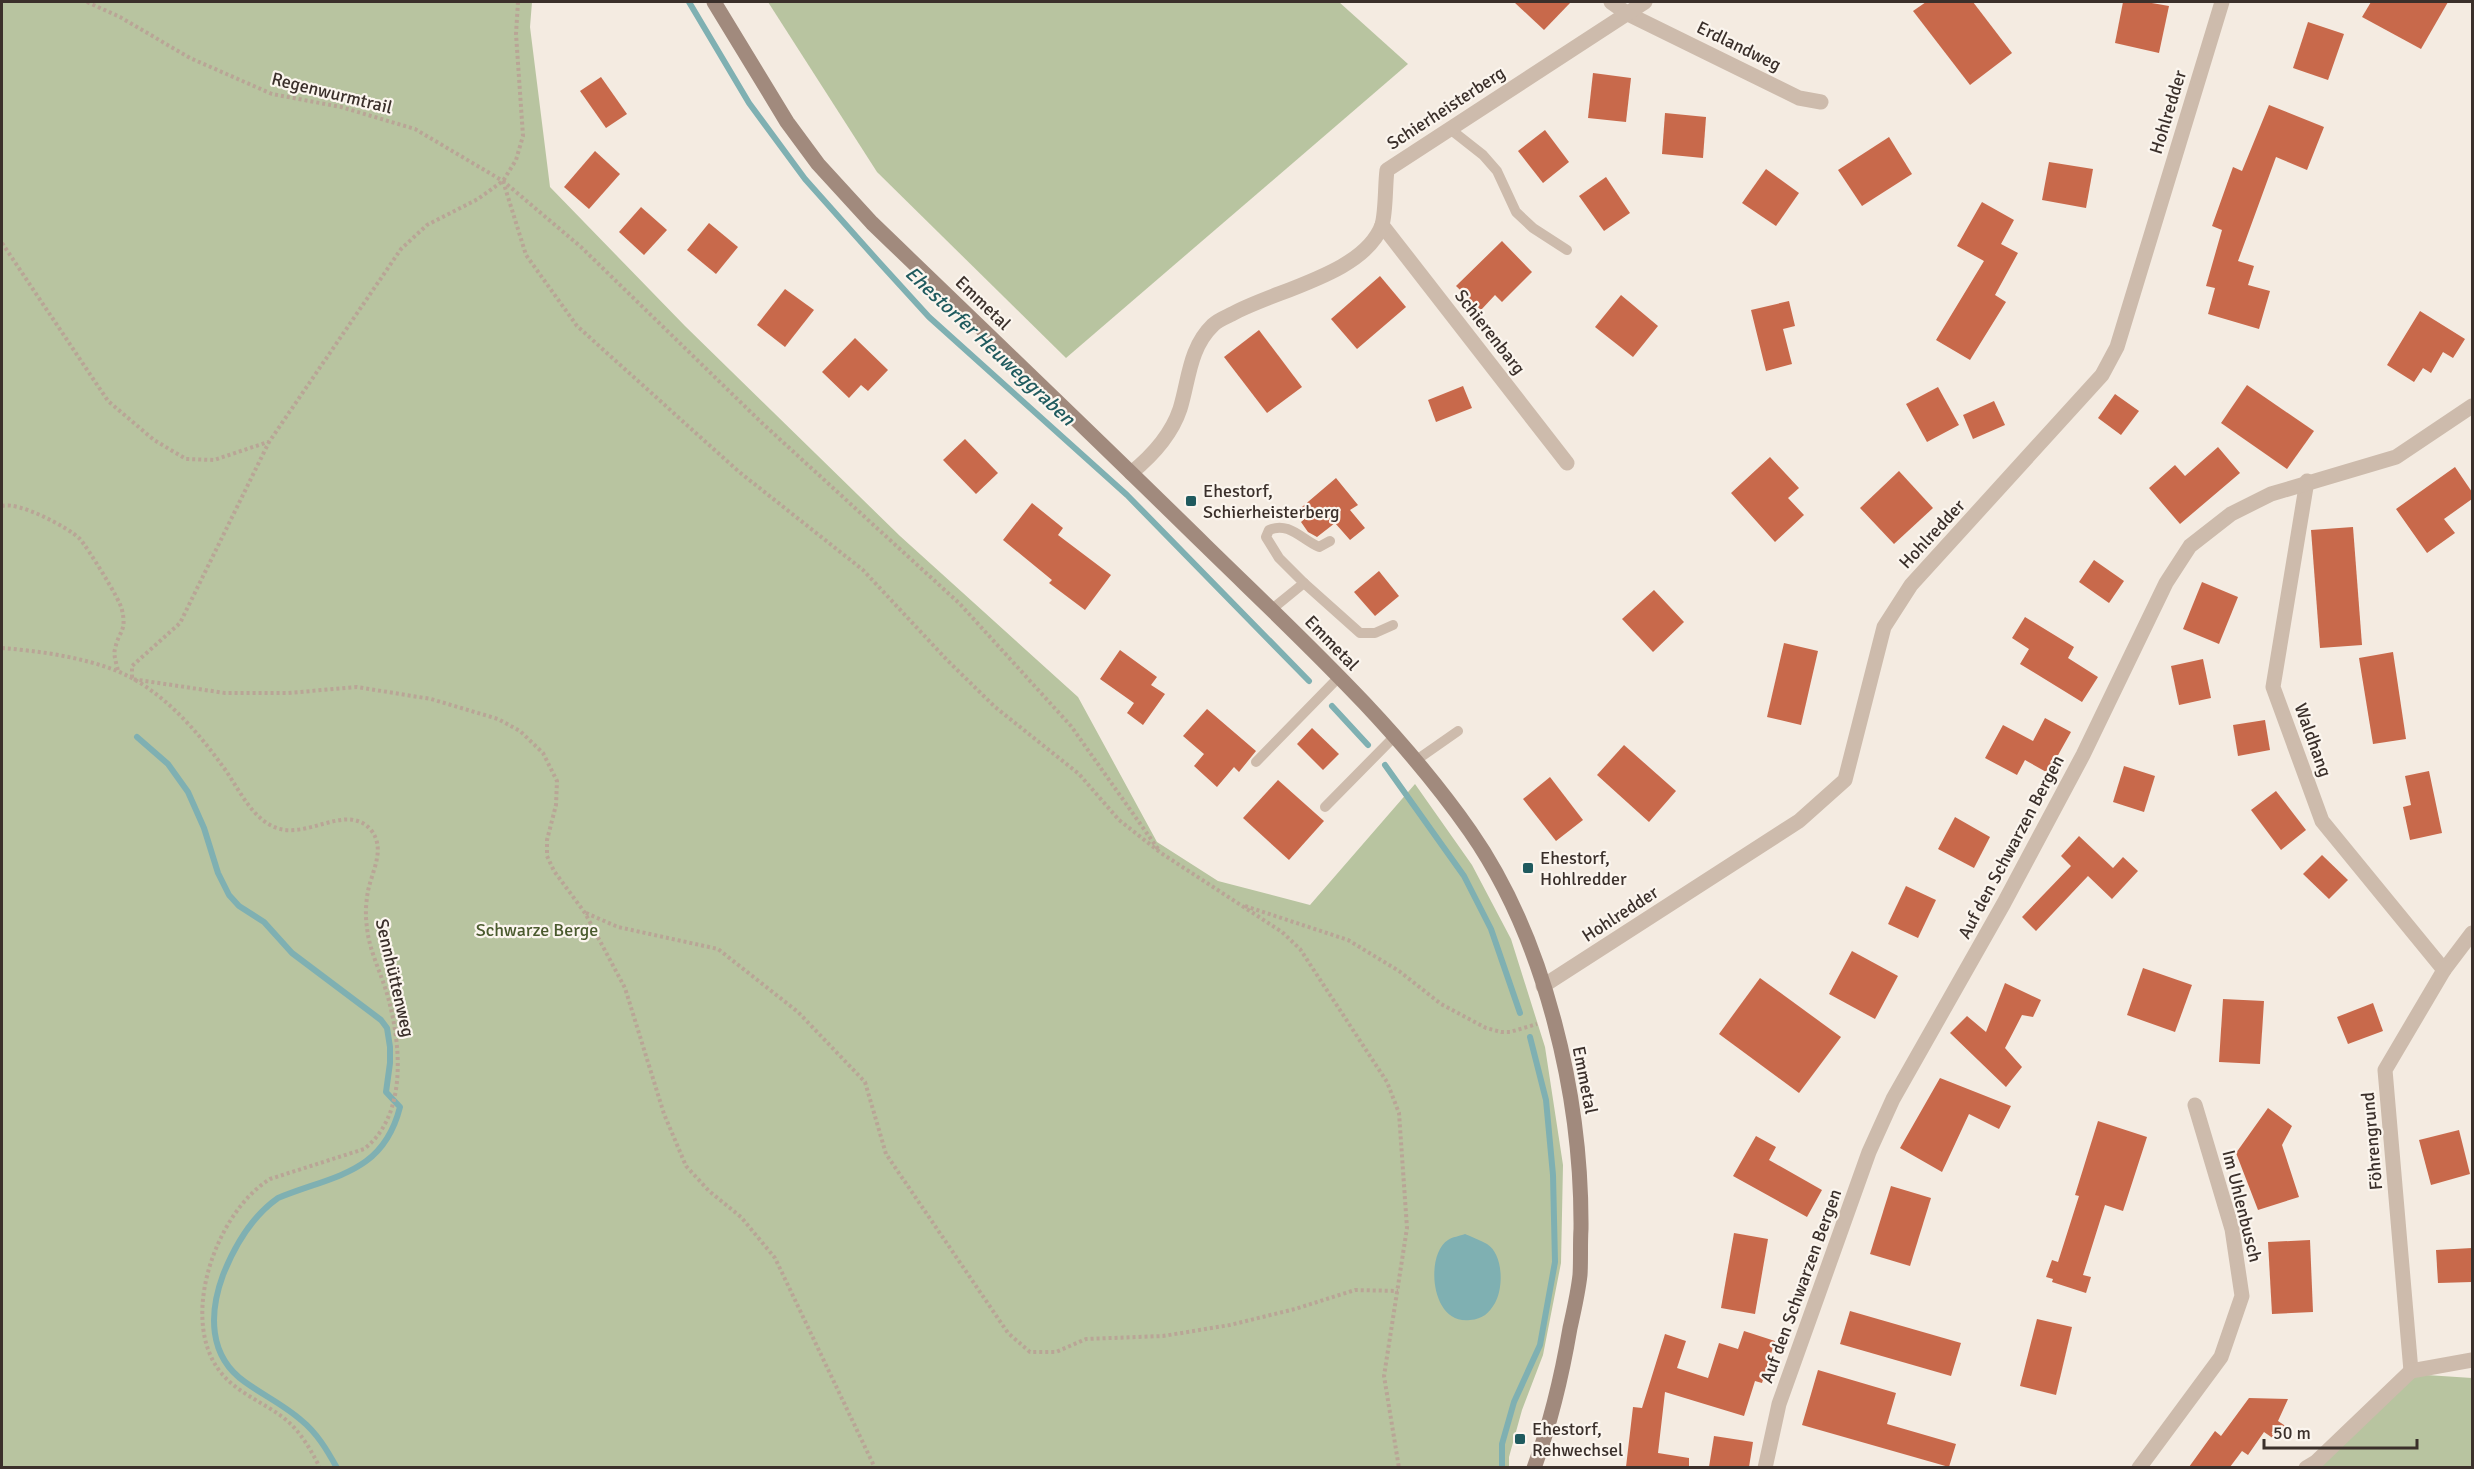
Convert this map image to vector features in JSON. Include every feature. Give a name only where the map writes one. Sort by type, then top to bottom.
[{"type":"main road","name":"Emmetal","points":[[714,2],[787,122],[819,164],[872,223],[1271,610],[1394,736],[1471,833],[1503,889],[1530,945],[1552,1020],[1568,1082],[1581,1185],[1580,1275],[1561,1381],[1534,1467]]},
{"type":"street","name":"Erdlandweg","points":[[1611,2],[1628,14],[1800,98],[1821,102]]},
{"type":"street","name":"Schierheisterberg","points":[[1382,225],[1387,170],[1645,2]]},
{"type":"street","name":"Hohlredder","points":[[1543,986],[1799,821],[1845,780],[1884,627],[1889,619],[1911,585],[2102,375],[2117,346],[2222,2]]},
{"type":"street","points":[[1131,473],[1162,443],[1170,430],[1179,411],[1191,361],[1199,342],[1214,324],[1281,291],[1327,276],[1366,248],[1382,225]]},
{"type":"street","name":"Schierenbarg","points":[[1382,225],[1567,463]]},
{"type":"street","name":"Auf den Schwarzen Bergen","points":[[1765,1467],[1779,1404],[1869,1152],[1893,1099],[2004,903],[2083,755],[2166,583],[2190,546],[2230,514],[2271,494],[2307,481],[2396,457],[2472,406]]},
{"type":"street","name":"Waldhang","points":[[2307,481],[2272,687],[2322,821],[2444,970]]},
{"type":"street","name":"Föhrengrund","points":[[2411,1371],[2385,1070],[2444,970],[2472,933]]},
{"type":"street","name":"Im Uhlenbusch","points":[[2139,1467],[2221,1357],[2242,1296],[2232,1228],[2196,1105]]},
{"type":"street","points":[[2306,1467],[2316,1462],[2411,1371],[2472,1360]]},
{"type":"lane","points":[[1450,129],[1483,155],[1497,171],[1516,212],[1533,228],[1567,250]]},
{"type":"lane","points":[[1330,541],[1319,547],[1296,531],[1281,527],[1269,530],[1266,537],[1269,544],[1304,583],[1360,633],[1375,633],[1393,625]]},
{"type":"lane","points":[[1271,610],[1304,583]]},
{"type":"lane","points":[[1256,762],[1338,678]]},
{"type":"lane","points":[[1415,760],[1458,731]]},
{"type":"lane","points":[[1325,807],[1394,736]]},
{"type":"path","name":"Regenwurmtrail","points":[[87,2],[120,16],[190,57],[272,94],[341,107],[416,129],[503,181],[581,247],[762,423],[960,604],[1071,726],[1161,852]]},
{"type":"path","points":[[518,2],[516,33],[523,136],[516,160],[503,181],[478,199],[427,225],[401,249],[269,442],[180,623],[132,666],[132,679],[225,693],[288,693],[357,687],[432,699],[498,718],[520,731],[543,753],[557,781],[556,805],[547,840],[547,856],[554,871],[585,913],[625,988],[664,1114],[686,1166],[709,1191],[741,1217],[775,1258],[875,1467]]},
{"type":"path","points":[[503,181],[526,255],[577,326],[738,471],[863,570],[947,660],[995,707],[1079,774],[1119,820],[1161,852],[1282,932],[1300,949],[1387,1082],[1399,1113],[1407,1228],[1384,1376],[1399,1467]]},
{"type":"path","points":[[2,243],[108,401],[154,440],[186,459],[214,460],[269,442]]},
{"type":"path","points":[[2,506],[8,504],[29,509],[78,537],[93,556],[100,572],[122,606],[125,626],[114,650],[118,671]]},
{"type":"path","name":"Sennhüttenweg","points":[[2,648],[94,664],[118,671],[132,679],[172,709],[194,730],[212,750],[259,817],[274,828],[292,831],[350,819],[366,825],[377,841],[378,854],[368,890],[367,927],[389,1001],[397,1041],[398,1067],[394,1100],[388,1117],[375,1139],[364,1149],[270,1179],[259,1186],[235,1214],[222,1235],[209,1267],[202,1314],[205,1337],[215,1365],[231,1383],[277,1413],[296,1429],[320,1467]]},
{"type":"path","points":[[1238,904],[1348,940],[1399,971],[1441,1004],[1486,1028],[1510,1032],[1552,1020]]},
{"type":"path","points":[[585,913],[618,927],[718,950],[798,1012],[865,1082],[886,1155],[1008,1333],[1030,1352],[1056,1352],[1086,1339],[1163,1336],[1230,1325],[1295,1309],[1355,1290],[1398,1291]]},
{"type":"green space","name":"Schwarze Berge","points":[[2,2],[532,2],[530,27],[550,187],[685,326],[900,536],[1078,697],[1157,842],[1218,881],[1310,905],[1415,784],[1472,865],[1511,939],[1545,1047],[1563,1165],[1561,1263],[1543,1355],[1522,1410],[1509,1457],[1509,1467],[2,1468]]},
{"type":"green space","points":[[768,2],[1339,2],[1408,64],[1066,358],[877,172]]},
{"type":"green space","points":[[2411,1374],[2472,1378],[2472,1467],[2306,1468]]},
{"type":"water","points":[[1465,1234],[1487,1244],[1492,1249],[1499,1263],[1501,1280],[1498,1296],[1490,1310],[1479,1318],[1470,1320],[1457,1319],[1446,1312],[1439,1301],[1434,1273],[1436,1259],[1441,1248],[1450,1239]]},
{"type":"building","points":[[1514,2],[1571,2],[1544,30]]},
{"type":"building","points":[[1926,2],[1973,2],[2012,53],[1970,85],[1913,11]]},
{"type":"building","points":[[2123,2],[2146,2],[2169,6],[2159,53],[2115,43]]},
{"type":"building","points":[[2371,2],[2448,2],[2421,49],[2362,17]]},
{"type":"building","points":[[2308,22],[2344,34],[2328,80],[2293,68]]},
{"type":"building","points":[[1593,73],[1631,78],[1626,122],[1588,118]]},
{"type":"building","points":[[601,77],[627,114],[606,128],[580,91]]},
{"type":"building","points":[[2269,105],[2324,127],[2307,170],[2276,157],[2238,261],[2254,266],[2248,285],[2270,291],[2259,329],[2208,314],[2215,288],[2206,286],[2222,230],[2212,226],[2233,167],[2242,171]]},
{"type":"building","points":[[1665,113],[1706,117],[1703,158],[1662,154]]},
{"type":"building","points":[[1545,130],[1569,162],[1543,183],[1518,151]]},
{"type":"building","points":[[1889,137],[1912,174],[1862,206],[1838,170]]},
{"type":"building","points":[[595,151],[620,174],[589,209],[564,187]]},
{"type":"building","points":[[2049,162],[2093,169],[2086,208],[2042,200]]},
{"type":"building","points":[[1766,169],[1799,193],[1776,226],[1742,203]]},
{"type":"building","points":[[1606,177],[1630,213],[1604,231],[1579,196]]},
{"type":"building","points":[[1982,202],[2014,220],[2001,244],[2018,253],[1995,295],[2006,302],[1970,360],[1936,340],[1984,261],[1957,246]]},
{"type":"building","points":[[641,207],[667,230],[644,255],[619,232]]},
{"type":"building","points":[[709,223],[738,247],[716,274],[687,250]]},
{"type":"building","points":[[1502,241],[1532,272],[1502,302],[1495,295],[1481,310],[1456,286]]},
{"type":"building","points":[[1380,276],[1406,307],[1357,349],[1331,319]]},
{"type":"building","points":[[785,289],[814,310],[785,347],[757,325]]},
{"type":"building","points":[[1621,295],[1658,326],[1633,357],[1595,327]]},
{"type":"building","points":[[1789,301],[1795,326],[1783,329],[1792,364],[1766,371],[1751,310]]},
{"type":"building","points":[[2420,311],[2465,339],[2453,358],[2443,352],[2431,373],[2423,368],[2414,382],[2387,365]]},
{"type":"building","points":[[1259,330],[1302,387],[1267,413],[1224,357]]},
{"type":"building","points":[[855,338],[888,370],[868,391],[861,385],[849,398],[822,372]]},
{"type":"building","points":[[2247,385],[2314,431],[2287,469],[2221,423]]},
{"type":"building","points":[[1463,386],[1472,408],[1436,422],[1428,400]]},
{"type":"building","points":[[1938,387],[1959,425],[1927,442],[1906,404]]},
{"type":"building","points":[[2115,394],[2139,411],[2121,435],[2098,418]]},
{"type":"building","points":[[1994,401],[2005,425],[1973,439],[1963,415]]},
{"type":"building","points":[[965,439],[998,473],[976,494],[943,460]]},
{"type":"building","points":[[2218,447],[2240,473],[2180,524],[2149,488],[2175,465],[2185,476]]},
{"type":"building","points":[[1770,457],[1799,488],[1788,498],[1804,515],[1775,542],[1731,493]]},
{"type":"building","points":[[2455,467],[2472,492],[2472,499],[2444,519],[2455,533],[2427,553],[2396,509]]},
{"type":"building","points":[[1899,471],[1933,508],[1894,544],[1860,508]]},
{"type":"building","points":[[1336,478],[1358,505],[1350,510],[1365,528],[1350,540],[1335,523],[1317,537],[1308,532],[1301,522],[1309,515],[1302,507]]},
{"type":"building","points":[[1032,503],[1063,528],[1058,535],[1111,575],[1085,610],[1049,583],[1052,580],[1003,540]]},
{"type":"building","points":[[2353,527],[2362,645],[2320,648],[2311,530]]},
{"type":"building","points":[[2094,560],[2124,581],[2109,603],[2079,582]]},
{"type":"building","points":[[1379,571],[1399,596],[1375,616],[1354,592]]},
{"type":"building","points":[[2202,582],[2238,597],[2219,644],[2183,629]]},
{"type":"building","points":[[1654,590],[1684,622],[1653,652],[1622,619]]},
{"type":"building","points":[[2025,617],[2074,647],[2068,658],[2098,677],[2082,702],[2020,664],[2029,649],[2012,638]]},
{"type":"building","points":[[1784,643],[1818,651],[1801,725],[1767,717]]},
{"type":"building","points":[[1120,650],[1157,677],[1151,685],[1165,694],[1143,725],[1127,713],[1134,703],[1100,679]]},
{"type":"building","points":[[2393,652],[2406,739],[2373,744],[2359,658]]},
{"type":"building","points":[[2203,659],[2211,698],[2179,705],[2171,666]]},
{"type":"building","points":[[1207,709],[1256,751],[1239,772],[1234,767],[1217,787],[1194,766],[1204,754],[1183,736]]},
{"type":"building","points":[[2045,718],[2071,732],[2048,773],[2025,760],[2017,775],[1985,758],[2003,725],[2033,741]]},
{"type":"building","points":[[2265,720],[2270,750],[2238,756],[2233,725]]},
{"type":"building","points":[[1312,728],[1339,754],[1323,770],[1297,744]]},
{"type":"building","points":[[1624,745],[1676,791],[1649,822],[1597,775]]},
{"type":"building","points":[[2124,766],[2155,776],[2144,812],[2113,802]]},
{"type":"building","points":[[2429,771],[2442,833],[2410,840],[2403,807],[2411,805],[2405,776]]},
{"type":"building","points":[[1550,777],[1583,820],[1556,841],[1523,799]]},
{"type":"building","points":[[1278,780],[1324,821],[1289,860],[1243,818]]},
{"type":"building","points":[[2276,791],[2306,830],[2281,850],[2251,810]]},
{"type":"building","points":[[1955,817],[1990,837],[1974,868],[1938,849]]},
{"type":"building","points":[[2079,836],[2113,868],[2123,857],[2138,871],[2112,899],[2088,876],[2036,931],[2022,917],[2071,866],[2061,856]]},
{"type":"building","points":[[2322,855],[2348,880],[2329,899],[2303,874]]},
{"type":"building","points":[[1906,886],[1936,900],[1918,938],[1888,924]]},
{"type":"building","points":[[1852,951],[1898,976],[1875,1019],[1829,994]]},
{"type":"building","points":[[2143,968],[2192,985],[2175,1032],[2127,1015]]},
{"type":"building","points":[[1760,978],[1841,1037],[1799,1093],[1719,1034]]},
{"type":"building","points":[[2005,983],[2041,1000],[2033,1017],[2022,1015],[2005,1048],[2022,1067],[2006,1087],[1950,1033],[1967,1016],[1986,1032]]},
{"type":"building","points":[[2223,999],[2264,1001],[2260,1064],[2219,1062]]},
{"type":"building","points":[[2373,1003],[2383,1031],[2348,1044],[2337,1017]]},
{"type":"building","points":[[1940,1078],[2011,1106],[1999,1129],[1969,1114],[1942,1172],[1900,1148]]},
{"type":"building","points":[[2268,1108],[2292,1126],[2282,1145],[2299,1197],[2258,1210],[2236,1153]]},
{"type":"building","points":[[2098,1121],[2147,1137],[2123,1211],[2105,1205],[2083,1275],[2091,1277],[2086,1293],[2052,1282],[2053,1279],[2046,1277],[2052,1260],[2058,1262],[2079,1196],[2075,1195]]},
{"type":"building","points":[[2459,1130],[2470,1174],[2431,1185],[2419,1140]]},
{"type":"building","points":[[1756,1136],[1776,1147],[1769,1160],[1822,1190],[1807,1217],[1733,1176]]},
{"type":"building","points":[[1891,1186],[1931,1198],[1910,1266],[1870,1254]]},
{"type":"building","points":[[1734,1233],[1768,1239],[1755,1314],[1721,1308]]},
{"type":"building","points":[[2310,1240],[2313,1312],[2272,1314],[2268,1242]]},
{"type":"building","points":[[2472,1248],[2472,1282],[2438,1283],[2436,1250]]},
{"type":"building","points":[[1850,1311],[1961,1343],[1951,1376],[1840,1344]]},
{"type":"building","points":[[2037,1319],[2072,1327],[2056,1395],[2020,1386]]},
{"type":"building","points":[[1744,1331],[1775,1341],[1762,1383],[1755,1381],[1744,1416],[1665,1392],[1658,1453],[1689,1458],[1689,1467],[1626,1467],[1633,1407],[1642,1408],[1665,1334],[1686,1341],[1677,1368],[1708,1378],[1719,1343],[1738,1349]]},
{"type":"building","points":[[1818,1370],[1896,1393],[1887,1424],[1956,1444],[1949,1467],[1802,1425]]},
{"type":"building","points":[[2249,1398],[2288,1399],[2278,1421],[2287,1427],[2277,1441],[2264,1432],[2248,1455],[2242,1451],[2230,1467],[2189,1467],[2215,1431],[2221,1436]]},
{"type":"building","points":[[1714,1436],[1753,1442],[1749,1467],[1709,1467]]},
{"type":"waterway","name":"Ehestorfer Heuweggraben","points":[[689,2],[749,103],[805,179],[929,317],[1127,495],[1309,681]]},
{"type":"waterway","name":"Ehestorfer Heuweggraben","points":[[1332,706],[1368,745]]},
{"type":"waterway","points":[[137,737],[168,764],[188,792],[204,828],[218,873],[229,895],[239,906],[264,922],[292,953],[381,1020],[387,1028],[390,1063],[386,1092],[400,1107],[392,1129],[382,1146],[354,1169],[278,1198],[268,1206],[245,1232],[233,1253],[218,1289],[215,1304],[215,1333],[224,1360],[245,1382],[307,1425],[337,1468]]},
{"type":"waterway","name":"Ehestorfer Heuweggraben","points":[[1385,765],[1464,876],[1491,929],[1520,1013]]},
{"type":"waterway","name":"Ehestorfer Heuweggraben","points":[[1502,1468],[1502,1444],[1514,1402],[1540,1345],[1555,1262],[1553,1175],[1546,1100],[1530,1037]]},
{"type":"place","name":"Ehestorf, Schierheisterberg","points":[[1191,501]]},
{"type":"place","name":"Ehestorf, Hohlredder","points":[[1528,868]]},
{"type":"place","name":"Ehestorf, Rehwechsel","points":[[1520,1439]]}]
